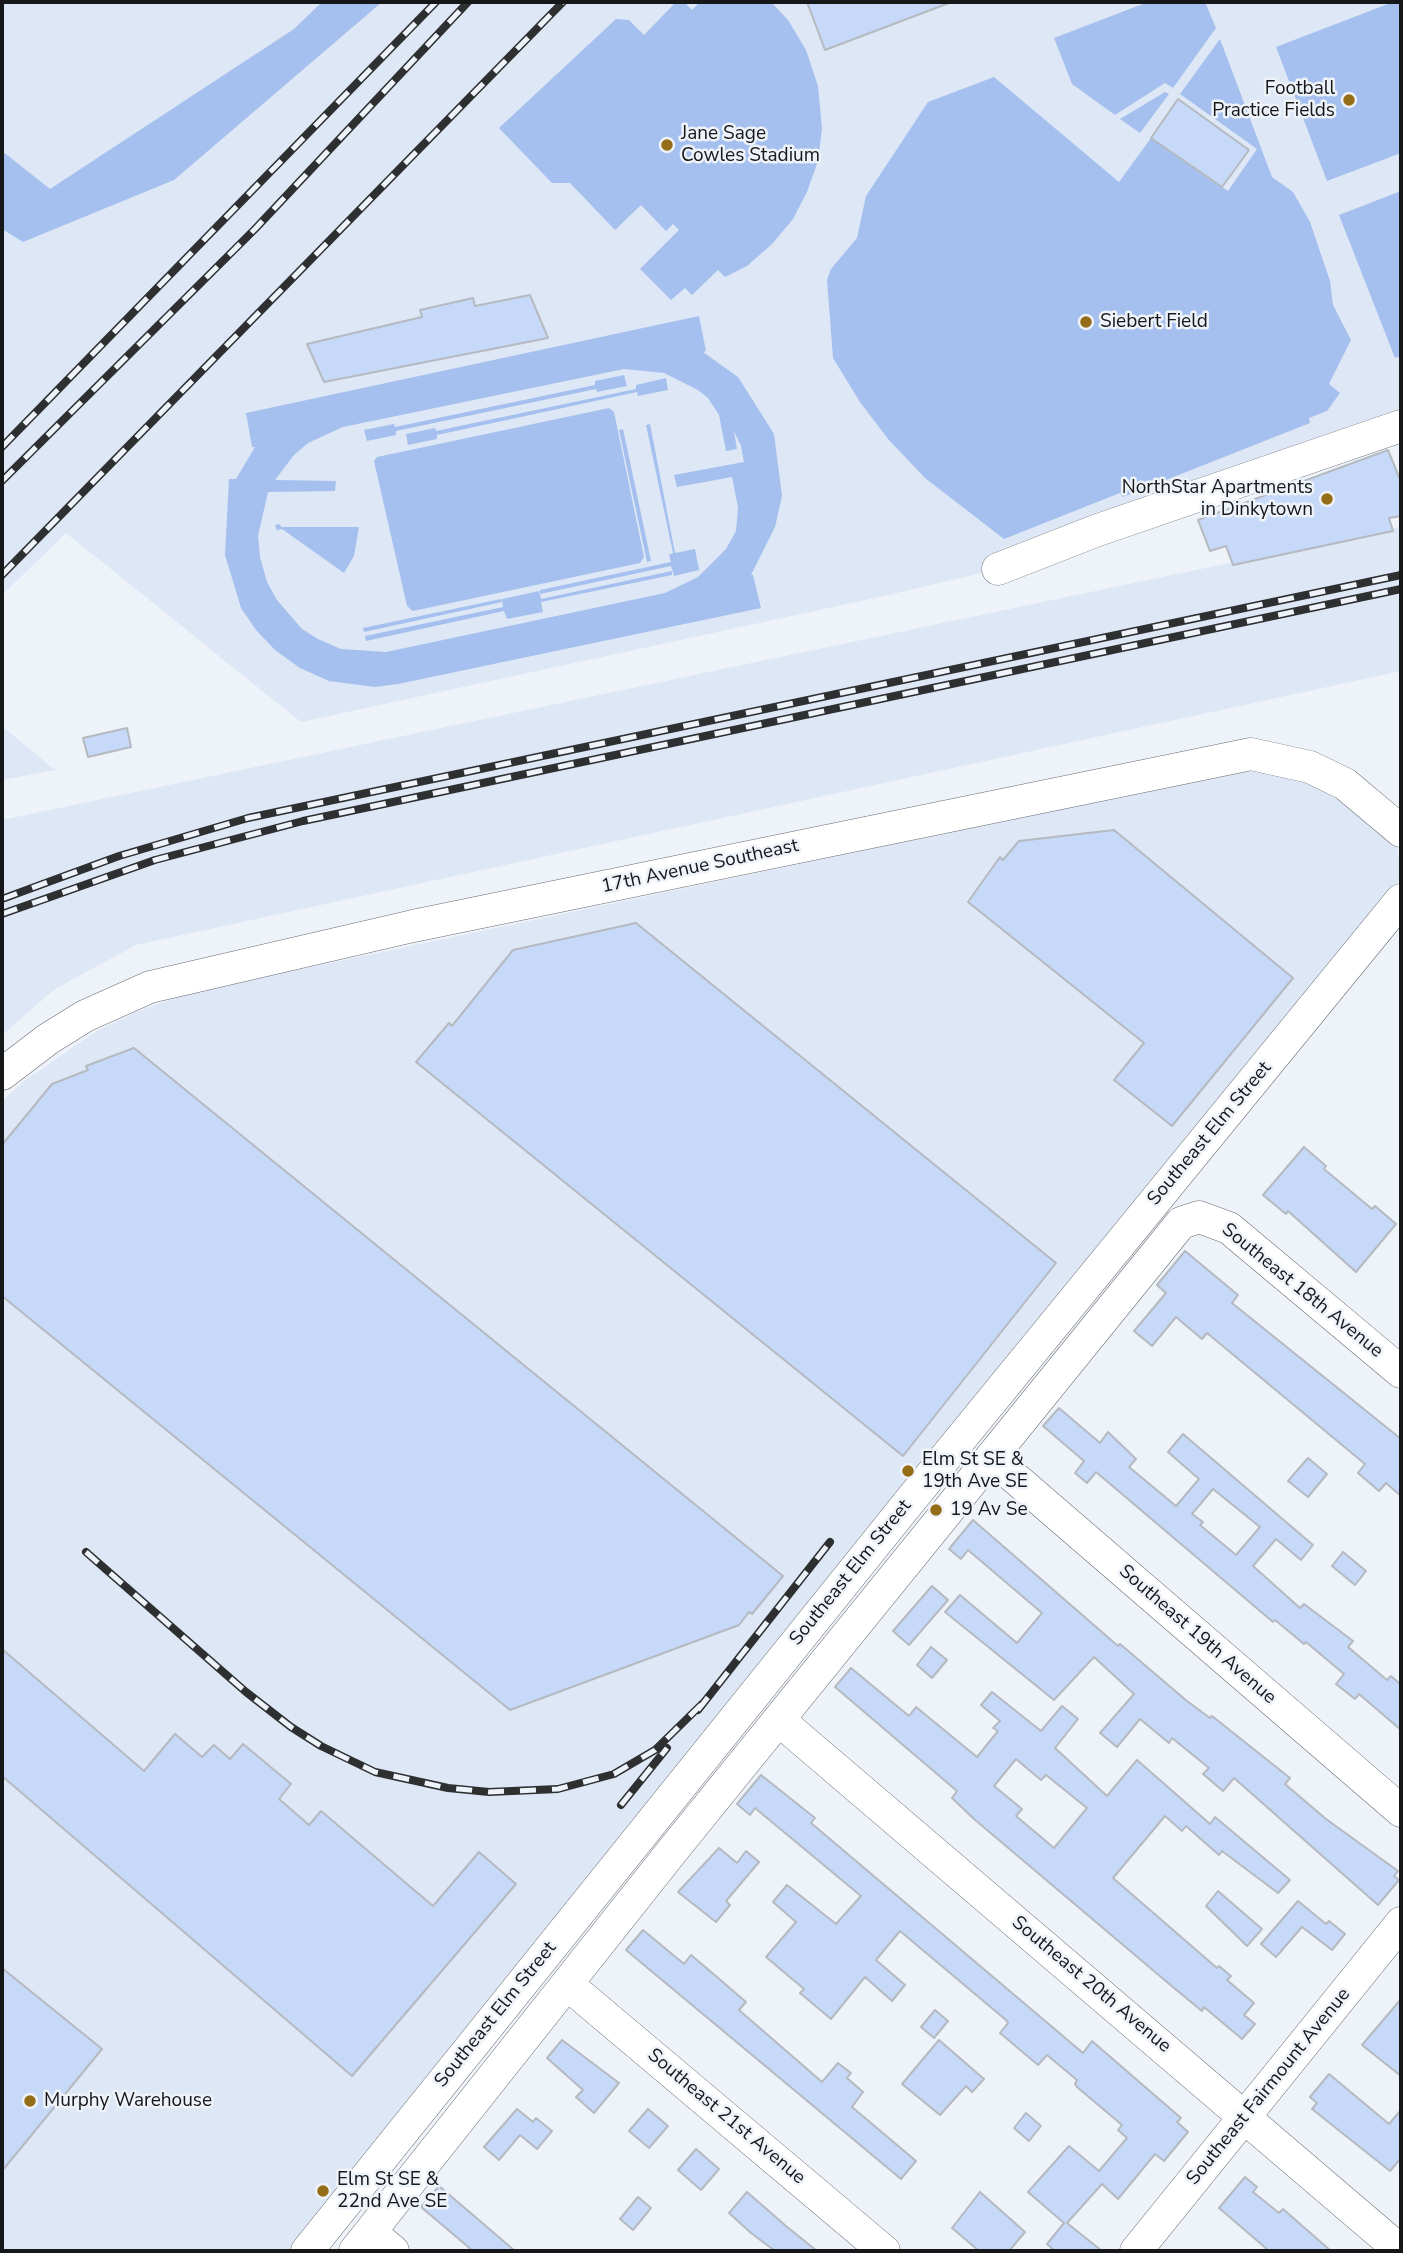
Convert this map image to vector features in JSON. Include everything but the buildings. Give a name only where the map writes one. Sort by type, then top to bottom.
[{"type":"street","points":[[998,569],[1098,530],[1401,426]]},
{"type":"street","name":"17th Avenue Southeast","points":[[2,1074],[48,1039],[85,1016],[150,987],[413,926],[1251,754],[1310,767],[1345,785],[1401,831]]},
{"type":"street","name":"Southeast Elm Street","points":[[307,2251],[943,1460],[1401,900]]},
{"type":"street","name":"Southeast Elm Street","points":[[372,2245],[568,1983],[1181,1223],[1199,1217]]},
{"type":"street","name":"Southeast 18th Avenue","points":[[1199,1217],[1229,1228],[1401,1372]]},
{"type":"street","name":"Southeast 19th Avenue","points":[[993,1459],[1401,1811]]},
{"type":"street","name":"Southeast 20th Avenue","points":[[780,1721],[1401,2251]]},
{"type":"street","name":"Southeast Fairmount Avenue","points":[[1136,2251],[1401,1923]]},
{"type":"street","name":"Southeast 21st Avenue","points":[[568,1983],[884,2251]]},
{"type":"shaded area","points":[[2,2],[1401,2],[1401,426],[998,569],[301,722],[66,533],[2,595]]},
{"type":"shaded area","points":[[322,2],[382,2],[174,180],[23,242],[2,229],[2,151],[50,189],[294,29]]},
{"type":"shaded area","name":"Jane Sage Cowles Stadium","points":[[676,2],[684,2],[692,10],[700,2],[771,2],[788,20],[806,50],[818,86],[822,128],[818,161],[807,192],[793,219],[772,244],[747,266],[725,277],[718,270],[692,295],[685,288],[671,300],[640,269],[679,230],[673,224],[666,231],[641,205],[615,230],[570,183],[552,183],[499,128],[616,19],[629,20],[644,35]]},
{"type":"shaded area","points":[[1148,2],[1205,2],[1216,28],[1173,88],[1165,83],[1115,115],[1072,84],[1054,38]]},
{"type":"shaded area","name":"Football Practice Fields","points":[[1393,2],[1401,2],[1401,153],[1327,181],[1276,47]]},
{"type":"shaded area","name":"Siebert Field","points":[[1220,39],[1272,177],[1293,192],[1310,222],[1330,281],[1333,305],[1351,340],[1329,384],[1340,393],[1327,411],[1309,418],[1310,423],[1123,497],[1120,493],[1004,539],[925,478],[888,439],[860,402],[833,358],[827,280],[831,269],[857,238],[866,196],[928,102],[994,77],[1119,182],[1151,138],[1228,191],[1257,149],[1180,94]]},
{"type":"shaded area","points":[[1165,92],[1169,94],[1140,133],[1120,119]]},
{"type":"shaded area","points":[[1401,191],[1401,356],[1395,358],[1339,215]]},
{"type":"shaded area","points":[[699,316],[706,351],[703,352],[738,377],[774,434],[782,496],[775,527],[751,575],[761,608],[398,684],[375,687],[329,681],[300,668],[275,650],[256,630],[241,608],[225,555],[229,479],[236,479],[255,447],[252,447],[246,413]],"holes":[[[624,369],[664,373],[708,398],[719,415],[726,451],[737,449],[734,431],[744,462],[674,475],[677,487],[732,477],[738,507],[736,531],[726,549],[698,577],[665,593],[386,652],[341,649],[318,639],[302,629],[277,600],[267,582],[258,536],[268,492],[335,491],[336,481],[275,480],[294,455],[308,443],[343,427]]]},
{"type":"shaded area","points":[[624,375],[627,386],[597,392],[596,389],[396,431],[396,435],[367,441],[364,430],[394,424],[395,427],[595,385],[595,381]]},
{"type":"shaded area","points":[[666,378],[668,390],[638,396],[637,392],[437,435],[437,439],[408,445],[406,434],[435,428],[436,431],[636,389],[636,385]]},
{"type":"shaded area","points":[[609,408],[614,412],[644,557],[640,563],[413,611],[407,606],[374,461],[377,457]]},
{"type":"shaded area","points":[[650,424],[675,553],[695,549],[699,570],[674,576],[671,566],[540,594],[540,590],[671,562],[669,555],[673,553],[646,425]]},
{"type":"shaded area","points":[[623,429],[651,561],[647,562],[619,430]]},
{"type":"shaded area","points":[[275,525],[282,527],[359,527],[354,556],[344,573],[282,529],[277,530]]},
{"type":"shaded area","points":[[1401,527],[1401,671],[136,945],[55,989],[2,1035],[2,820]]},
{"type":"shaded area","points":[[672,571],[672,575],[541,602],[543,612],[507,619],[504,611],[366,641],[365,636],[503,607],[502,599],[539,591],[541,599]]},
{"type":"shaded area","points":[[501,599],[502,602],[364,632],[363,628]]},
{"type":"shaded area","points":[[2,726],[55,770],[2,780]]},
{"type":"shaded area","points":[[1266,771],[1305,781],[1335,798],[1397,847],[1401,871],[1396,890],[288,2251],[2,2251],[2,1101],[23,1082],[95,1032],[136,1012],[188,993],[1236,772]]},
{"type":"railway","points":[[2,447],[436,2]]},
{"type":"railway","points":[[2,481],[255,229],[468,2]]},
{"type":"railway","points":[[2,575],[563,2]]},
{"type":"railway","points":[[2,899],[119,856],[248,818],[1401,575]]},
{"type":"railway","points":[[2,914],[155,860],[303,821],[1401,589]]},
{"type":"railway","points":[[698,1710],[830,1542]]},
{"type":"railway","points":[[86,1552],[246,1692],[291,1727],[321,1746],[375,1772],[448,1788],[489,1792],[558,1789],[614,1774],[655,1750],[702,1704]]},
{"type":"railway","points":[[621,1805],[667,1748]]},
{"type":"place","name":"Football Practice Fields","points":[[1349,100]]},
{"type":"place","name":"Jane Sage Cowles Stadium","points":[[667,145]]},
{"type":"place","name":"Siebert Field","points":[[1086,322]]},
{"type":"place","name":"NorthStar Apartments in Dinkytown","points":[[1327,499]]},
{"type":"place","name":"Elm St SE & 19th Ave SE","points":[[908,1471]]},
{"type":"place","name":"19 Av Se","points":[[936,1510]]},
{"type":"place","name":"Murphy Warehouse","points":[[30,2101]]},
{"type":"place","name":"Elm St SE & 22nd Ave SE","points":[[323,2191]]}]
